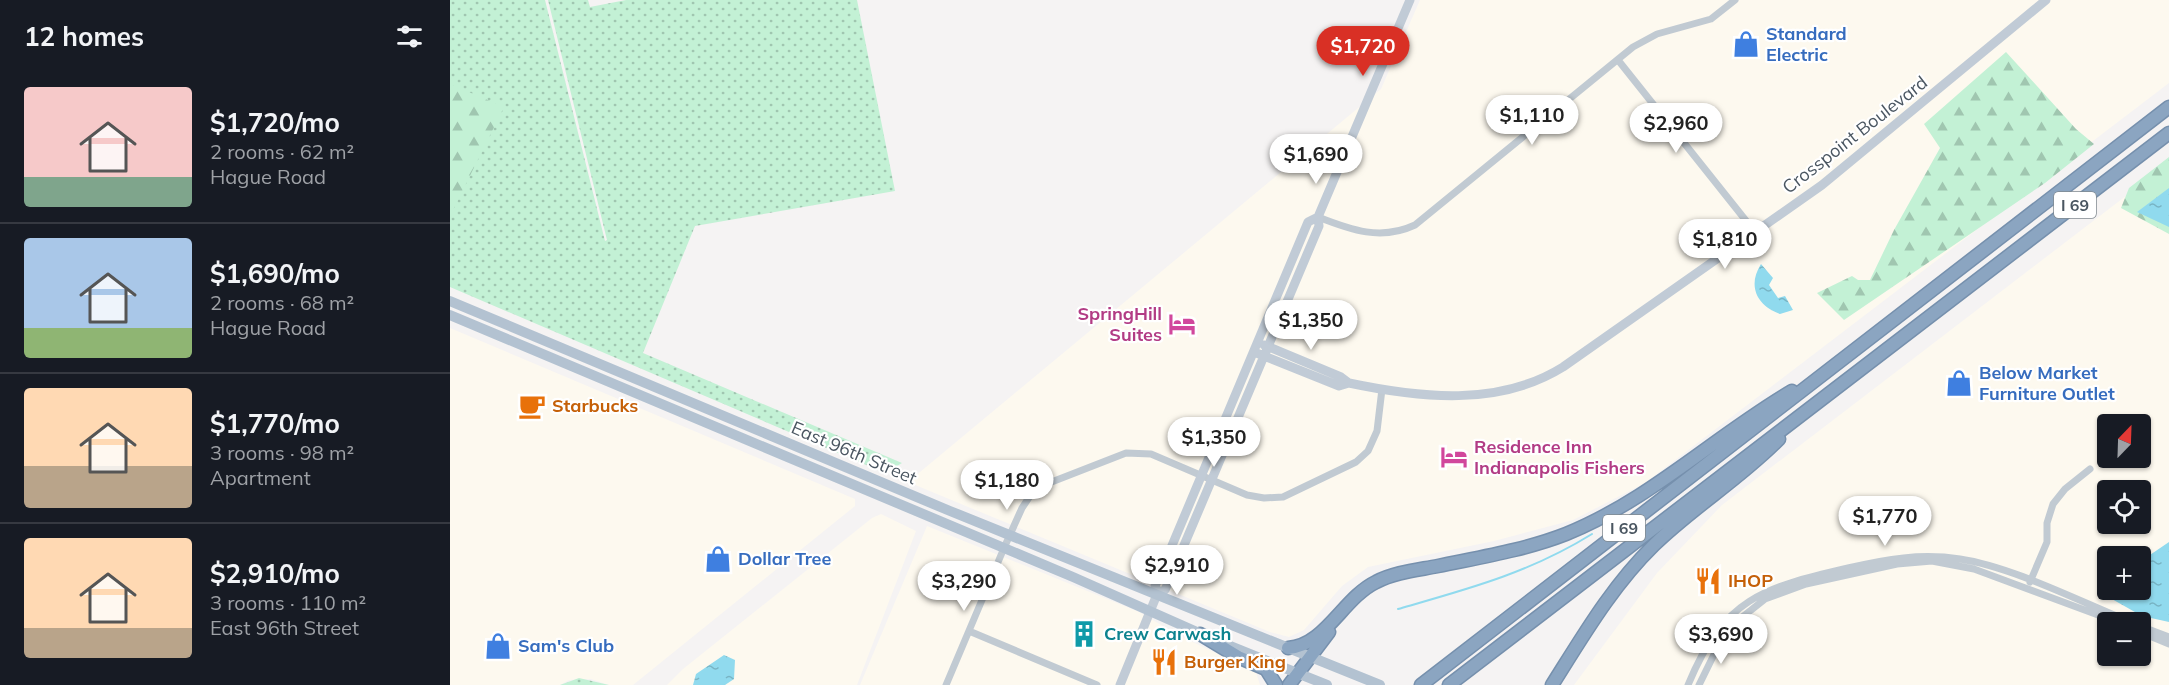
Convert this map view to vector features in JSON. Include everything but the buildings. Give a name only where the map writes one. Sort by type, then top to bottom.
[{"type":"highway","name":"I 69","points":[[1421,685],[2169,106]]},
{"type":"highway","name":"I 69","points":[[1449,685],[2169,133]]},
{"type":"highway","points":[[1288,648],[1308,645],[1351,600],[1377,581],[1408,572],[1527,547],[1596,521],[1636,498],[1773,402],[1827,370]]},
{"type":"highway","points":[[1552,685],[1597,613],[1638,562],[1679,522],[1766,453],[1798,419]]},
{"type":"highway","points":[[1289,685],[1331,630],[1334,620]]},
{"type":"highway","points":[[1200,634],[1238,657],[1266,669],[1276,685]]},
{"type":"main road","name":"East 96th Street","points":[[450,301],[950,511],[1010,533],[1380,685]]},
{"type":"main road","name":"East 96th Street","points":[[450,315],[1004,548],[1200,634],[1327,685]]},
{"type":"main road","points":[[729,432],[760,440],[794,454],[798,454],[801,449]]},
{"type":"main road","points":[[906,507],[912,503],[950,511]]},
{"type":"street","points":[[1120,685],[1158,594],[1165,590],[1268,347],[1319,226],[1318,217],[1410,0]]},
{"type":"street","points":[[1158,594],[1155,586],[1308,222],[1318,217],[1373,234],[1396,232],[1415,225],[1645,39],[1711,19],[1736,0]]},
{"type":"street","name":"Crosspoint Boulevard","points":[[1254,352],[1334,384],[1349,383],[1476,396],[1506,392],[1536,382],[1563,367],[1822,185],[2046,0]]},
{"type":"street","points":[[1618,60],[1755,232]]},
{"type":"street","name":"Crosspoint Boulevard","points":[[1258,342],[1341,377],[1349,383]]},
{"type":"street","points":[[946,685],[1010,533],[1032,493],[1048,483],[1125,453],[1151,454],[1251,496],[1277,498],[1286,496],[1356,462],[1374,441],[1382,388]]},
{"type":"street","points":[[2030,582],[2046,546],[2048,516],[2053,504],[2065,489],[2090,469]]},
{"type":"street","points":[[1688,685],[1705,649],[1728,618],[1761,593],[1790,582],[1893,558],[1923,555],[1977,563],[2106,612]]},
{"type":"street","points":[[1700,685],[1726,630],[1766,599],[1806,584],[1897,564],[1932,561],[1974,568],[2097,614]]},
{"type":"street","points":[[2151,630],[2169,637]]},
{"type":"street","points":[[969,631],[1097,685]]},
{"type":"street","points":[[2151,637],[2169,644]]},
{"type":"shaded area","points":[[1420,0],[2169,0],[2169,83],[1645,483],[1573,520],[1494,541],[1368,567],[1342,586],[1304,630],[1289,637],[1270,632],[908,482],[1381,89]]},
{"type":"shaded area","points":[[2169,163],[2169,685],[1574,685],[1657,573],[1722,505]]},
{"type":"shaded area","points":[[450,328],[855,499],[855,506],[633,685],[609,685],[591,679],[569,680],[560,685],[450,685]]},
{"type":"shaded area","points":[[881,514],[916,531],[857,685],[667,685],[683,669],[872,518]]},
{"type":"shaded area","points":[[927,526],[1139,612],[1180,636],[1256,672],[1260,685],[860,685]]},
{"type":"green space","points":[[450,0],[545,0],[605,241],[607,240],[548,0],[588,0],[590,7],[626,0],[857,0],[895,191],[695,226],[643,353],[902,463],[885,473],[450,287]]},
{"type":"green space","points":[[2006,52],[2076,129],[2094,144],[2045,183],[1844,320],[1817,293],[1852,276],[1858,280],[1870,280],[1894,230],[1940,148],[1924,124]]},
{"type":"green space","points":[[450,84],[504,107],[450,216]]},
{"type":"green space","points":[[2169,157],[2169,234],[2121,208],[2129,188]]},
{"type":"green space","points":[[579,678],[609,685],[560,685]]},
{"type":"water","points":[[2169,188],[2169,227],[2137,212]]},
{"type":"water","points":[[1761,264],[1773,278],[1769,285],[1778,298],[1785,296],[1793,310],[1780,314],[1765,306],[1760,300],[1755,280]]},
{"type":"water","points":[[2169,542],[2169,622],[2151,618],[2151,612],[2135,612],[2114,600],[2151,600],[2151,554]]},
{"type":"water","points":[[724,655],[735,660],[734,679],[725,685],[693,685],[696,674]]},
{"type":"waterway","points":[[1398,609],[1498,579],[1568,548],[1592,534]]},
{"type":"place","name":"Standard Electric","points":[[1746,44]]},
{"type":"place","name":"SpringHill Suites","points":[[1182,324]]},
{"type":"place","name":"Below Market Furniture Outlet","points":[[1959,383]]},
{"type":"place","name":"Starbucks","points":[[532,406]]},
{"type":"place","name":"Residence Inn Indianapolis Fishers","points":[[1454,457]]},
{"type":"place","name":"Dollar Tree","points":[[718,559]]},
{"type":"place","name":"IHOP","points":[[1708,581]]},
{"type":"place","name":"Crew Carwash","points":[[1084,634]]},
{"type":"place","name":"Sam's Club","points":[[498,646]]},
{"type":"place","name":"Burger King","points":[[1164,662]]}]
